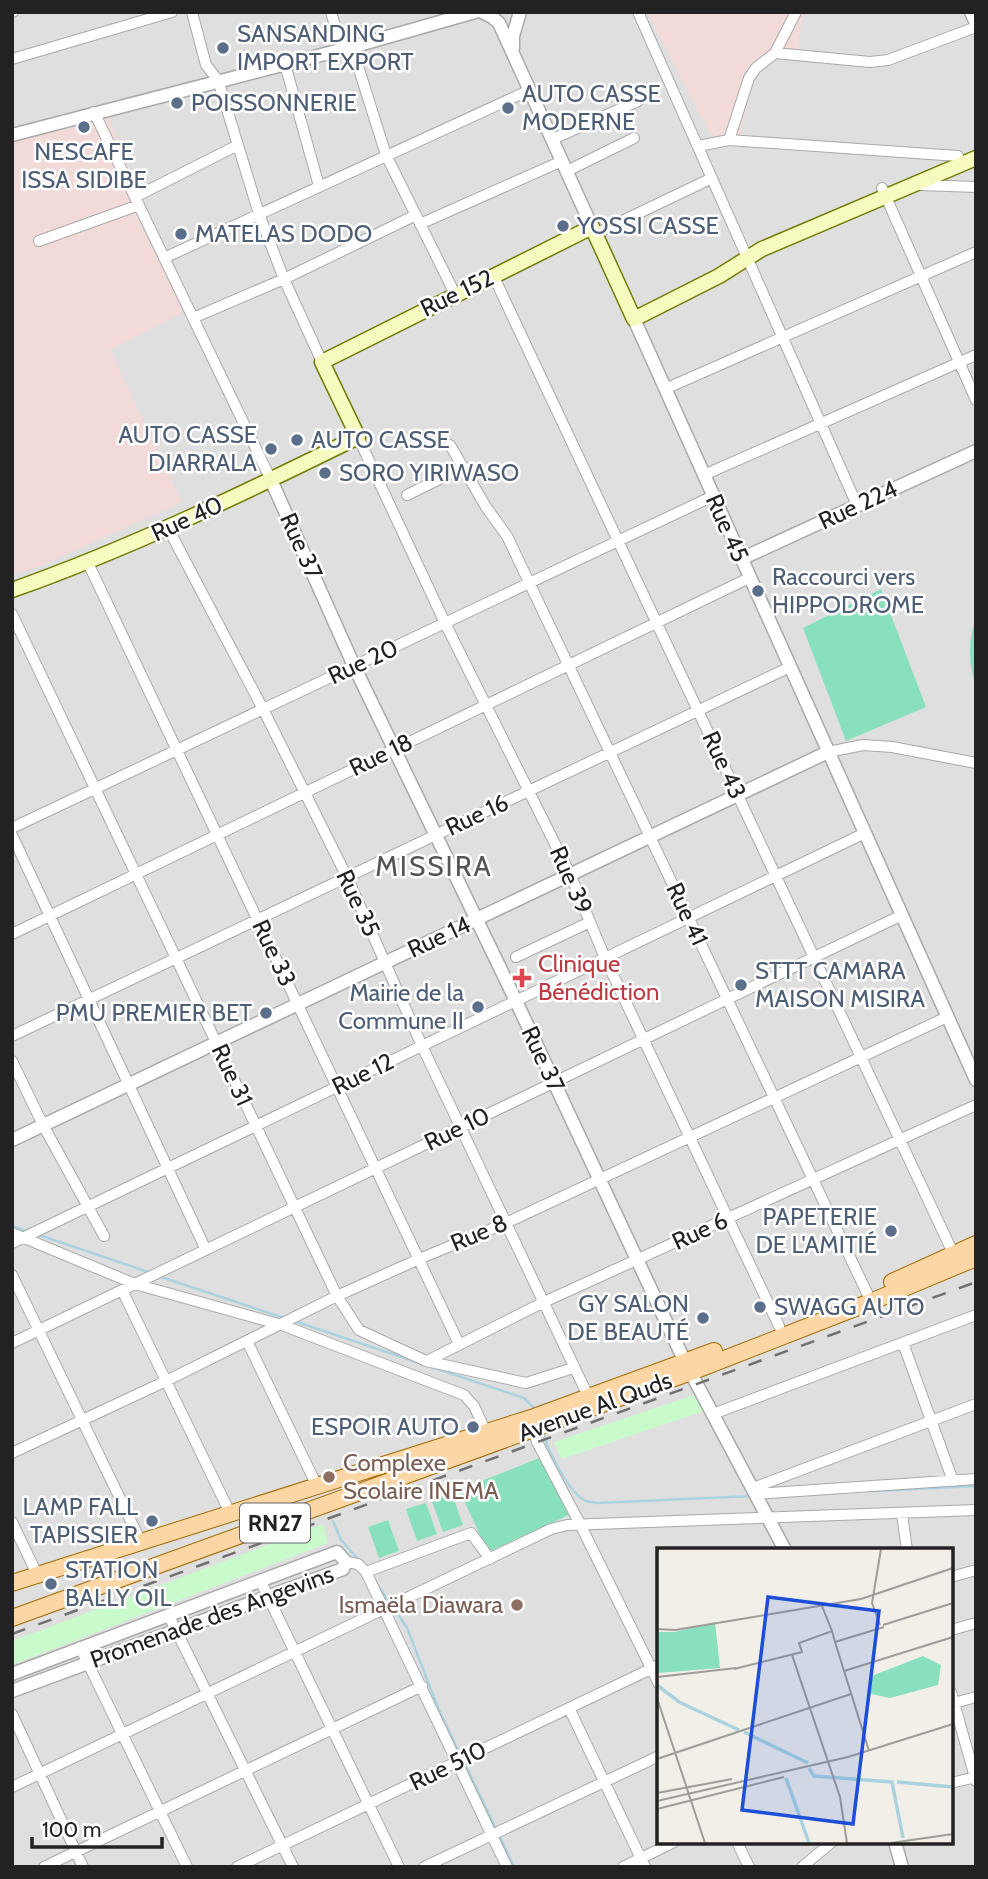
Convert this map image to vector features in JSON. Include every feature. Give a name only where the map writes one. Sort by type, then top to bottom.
[{"type":"main road","points":[[631,314],[719,276],[746,254],[762,249],[976,148]]},
{"type":"main road","points":[[883,192],[913,184],[976,158]]},
{"type":"main road","name":"Rue 152","points":[[322,362],[494,275],[594,231]]},
{"type":"main road","name":"Rue 45","points":[[594,231],[631,314]]},
{"type":"main road","points":[[322,362],[356,434]]},
{"type":"main road","name":"Rue 40","points":[[12,590],[88,563],[168,528],[356,434]]},
{"type":"main road","name":"Rue 40","points":[[12,582],[84,556],[269,476]]},
{"type":"main road","name":"Avenue Al Quds","points":[[12,1583],[486,1432],[540,1422],[589,1398],[688,1367],[779,1326],[867,1293],[976,1244]]},
{"type":"main road","name":"Avenue Al Quds","points":[[12,1618],[976,1258]]},
{"type":"street","points":[[12,60],[172,12]]},
{"type":"street","points":[[192,12],[206,65],[218,80],[259,214],[284,279],[322,362]]},
{"type":"street","points":[[331,12],[386,155],[455,294]]},
{"type":"street","points":[[12,135],[475,12]]},
{"type":"street","name":"Rue 45","points":[[481,12],[499,23],[594,231]]},
{"type":"street","points":[[513,52],[513,36],[520,12]]},
{"type":"street","points":[[638,12],[857,505]]},
{"type":"street","points":[[729,140],[749,78],[756,68],[775,53],[796,12]]},
{"type":"street","points":[[775,53],[870,62],[888,60],[976,25],[971,12]]},
{"type":"street","points":[[285,64],[319,186]]},
{"type":"street","points":[[164,258],[530,90]]},
{"type":"street","points":[[553,139],[638,101]]},
{"type":"street","points":[[94,112],[269,476]]},
{"type":"street","points":[[193,318],[418,219],[634,138]]},
{"type":"street","points":[[698,146],[729,140],[958,156]]},
{"type":"street","points":[[38,241],[137,201],[237,145]]},
{"type":"street","points":[[594,231],[712,178]]},
{"type":"street","points":[[913,184],[976,187]]},
{"type":"street","points":[[883,192],[976,400]]},
{"type":"street","points":[[665,389],[976,252]]},
{"type":"street","name":"Rue 43","points":[[494,275],[954,1255]]},
{"type":"street","name":"Rue 45","points":[[631,314],[976,1080]]},
{"type":"street","points":[[704,475],[976,355]]},
{"type":"street","name":"Rue 39","points":[[356,434],[445,623],[570,874],[605,958],[779,1326]]},
{"type":"street","name":"Rue 41","points":[[450,444],[486,507],[507,536],[867,1293]]},
{"type":"street","name":"Rue 224","points":[[741,559],[976,451]]},
{"type":"street","points":[[407,495],[464,467]]},
{"type":"street","name":"Rue 37","points":[[269,476],[354,666],[555,1082],[637,1261],[688,1367],[784,1548]]},
{"type":"street","name":"Rue 20","points":[[12,828],[713,496]]},
{"type":"street","name":"Rue 35","points":[[168,528],[347,877],[422,1046],[589,1398]]},
{"type":"street","name":"Rue 33","points":[[88,563],[459,1344]]},
{"type":"street","name":"Rue 18","points":[[12,934],[750,578]]},
{"type":"street","name":"Rue 31","points":[[12,614],[337,1296],[359,1330],[426,1361],[526,1383],[573,1368]]},
{"type":"street","name":"Rue 16","points":[[12,1036],[790,667]]},
{"type":"street","points":[[828,752],[863,745],[892,747],[976,763]]},
{"type":"street","name":"Rue 14","points":[[12,1140],[828,752]]},
{"type":"street","name":"Rue 12","points":[[12,1243],[865,834]]},
{"type":"street","points":[[12,835],[170,1167],[206,1250]]},
{"type":"street","name":"Rue 10","points":[[12,1343],[902,915]]},
{"type":"street","points":[[516,957],[590,922]]},
{"type":"street","name":"Rue 8","points":[[12,1452],[166,1381],[337,1296],[506,1223],[947,1017]]},
{"type":"street","points":[[12,1061],[43,1125],[104,1236]]},
{"type":"street","name":"Rue 6","points":[[426,1361],[544,1302],[976,1105]]},
{"type":"street","points":[[12,1233],[135,1284],[282,1325],[464,1395],[474,1406],[486,1432]]},
{"type":"street","points":[[12,1275],[141,1542]]},
{"type":"street","points":[[122,1290],[230,1513]]},
{"type":"street","points":[[713,1413],[976,1315]]},
{"type":"street","points":[[247,1341],[317,1486]]},
{"type":"street","points":[[903,1343],[953,1481]]},
{"type":"street","points":[[754,1491],[976,1404]]},
{"type":"street","points":[[540,1422],[537,1442],[655,1667]]},
{"type":"street","points":[[754,1491],[976,1479]]},
{"type":"street","points":[[12,1787],[551,1529],[580,1524],[976,1510]]},
{"type":"street","points":[[902,1514],[906,1548]]},
{"type":"street","points":[[12,1522],[37,1574]]},
{"type":"street","points":[[366,1572],[471,1533],[490,1559]]},
{"type":"street","name":"Promenade des Angevins","points":[[12,1674],[337,1552],[346,1562],[342,1569],[12,1691]]},
{"type":"street","points":[[346,1562],[358,1564],[366,1572],[422,1686],[462,1759],[507,1867]]},
{"type":"street","points":[[953,1576],[976,1570]]},
{"type":"street","points":[[260,1580],[399,1867]]},
{"type":"street","points":[[168,1615],[293,1867]]},
{"type":"street","points":[[953,1629],[976,1623]]},
{"type":"street","points":[[80,1647],[187,1867]]},
{"type":"street","name":"Rue 510","points":[[237,1867],[655,1667]]},
{"type":"street","points":[[44,1867],[422,1686]]},
{"type":"street","points":[[953,1783],[975,1778],[953,1698],[976,1697]]},
{"type":"street","points":[[569,1708],[643,1862]]},
{"type":"street","points":[[12,1714],[83,1867]]},
{"type":"street","points":[[424,1867],[657,1757]]},
{"type":"street","points":[[623,1867],[643,1862],[671,1844]]},
{"type":"street","points":[[738,1844],[749,1867]]},
{"type":"street","points":[[802,1867],[830,1844]]},
{"type":"street","points":[[896,1844],[902,1867]]},
{"type":"shaded area","points":[[12,12],[976,12],[976,1867],[12,1867]]},
{"type":"shaded area","points":[[647,12],[803,12],[797,54],[755,59],[741,135],[715,143]]},
{"type":"shaded area","points":[[108,117],[168,266],[189,309],[110,350],[182,502],[41,566],[12,575],[12,143]]},
{"type":"green space","points":[[881,589],[926,707],[846,741],[803,628]]},
{"type":"green space","points":[[976,618],[976,686],[970,652]]},
{"type":"green space","points":[[700,1393],[707,1410],[562,1459],[554,1442]]},
{"type":"green space","points":[[542,1457],[571,1514],[488,1552],[459,1490]]},
{"type":"green space","points":[[452,1494],[463,1525],[443,1532],[432,1501]]},
{"type":"green space","points":[[426,1503],[437,1534],[417,1541],[406,1509]]},
{"type":"green space","points":[[388,1520],[399,1551],[379,1558],[368,1527]]},
{"type":"green space","points":[[323,1524],[328,1543],[12,1665],[12,1641]]},
{"type":"waterway","points":[[12,1226],[29,1232]]},
{"type":"waterway","points":[[39,1235],[148,1272]]},
{"type":"waterway","points":[[158,1276],[284,1318]]},
{"type":"waterway","points":[[294,1321],[524,1398],[536,1410]]},
{"type":"waterway","points":[[543,1433],[566,1481],[579,1497],[586,1501],[597,1503],[753,1496]]},
{"type":"waterway","points":[[875,1491],[976,1486]]},
{"type":"waterway","points":[[333,1521],[341,1540],[358,1559]]},
{"type":"waterway","points":[[377,1584],[389,1602]]},
{"type":"waterway","points":[[393,1607],[407,1628],[439,1710],[461,1756]]},
{"type":"waterway","points":[[464,1762],[496,1829]]},
{"type":"waterway","points":[[499,1835],[514,1867]]},
{"type":"railway","points":[[12,1634],[976,1282]]},
{"type":"place","name":"SANSANDING IMPORT EXPORT","points":[[223,48]]},
{"type":"place","name":"POISSONNERIE","points":[[177,103]]},
{"type":"place","name":"AUTO CASSE MODERNE","points":[[508,108]]},
{"type":"place","name":"NESCAFE ISSA SIDIBE","points":[[84,127]]},
{"type":"place","name":"YOSSI CASSE","points":[[563,226]]},
{"type":"place","name":"MATELAS DODO","points":[[181,234]]},
{"type":"place","name":"AUTO CASSE","points":[[297,440]]},
{"type":"place","name":"AUTO CASSE DIARRALA","points":[[271,449]]},
{"type":"place","name":"SORO YIRIWASO","points":[[325,473]]},
{"type":"place","name":"Raccourci vers HIPPODROME","points":[[758,591]]},
{"type":"place","name":"Clinique Bénédiction","points":[[522,978]]},
{"type":"place","name":"STTT CAMARA MAISON MISIRA","points":[[741,985]]},
{"type":"place","name":"Mairie de la Commune II","points":[[478,1007]]},
{"type":"place","name":"PMU PREMIER BET","points":[[266,1013]]},
{"type":"place","name":"PAPETERIE DE L'AMITIÉ","points":[[891,1231]]},
{"type":"place","name":"SWAGG AUTO","points":[[760,1307]]},
{"type":"place","name":"GY SALON DE BEAUTÉ","points":[[703,1318]]},
{"type":"place","name":"ESPOIR AUTO","points":[[473,1427]]},
{"type":"place","name":"Complexe Scolaire INEMA","points":[[329,1477]]},
{"type":"place","name":"LAMP FALL TAPISSIER","points":[[152,1521]]},
{"type":"place","name":"STATION BALLY OIL","points":[[51,1584]]},
{"type":"place","name":"Ismaëla Diawara","points":[[517,1605]]},
{"type":"district","name":"MISSIRA","points":[[434,866]]}]
